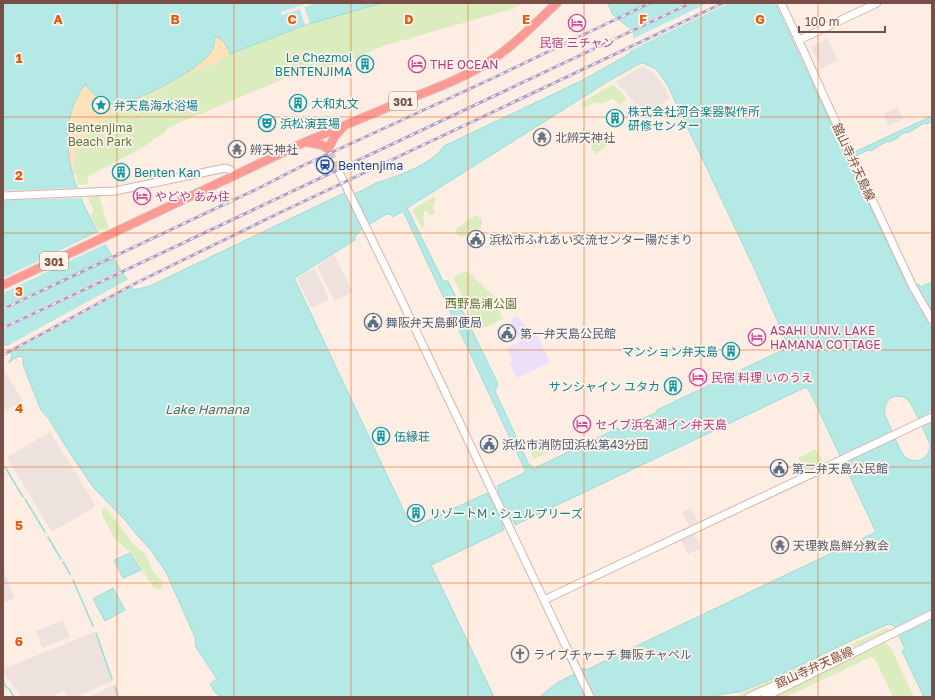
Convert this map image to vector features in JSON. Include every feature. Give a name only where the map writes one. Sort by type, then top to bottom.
[{"type":"highway","name":"301","points":[[3,285],[306,142],[348,123],[438,87],[480,67],[503,52],[557,3]]},
{"type":"highway","points":[[306,142],[322,145],[329,150],[335,136],[348,123]]},
{"type":"street","name":"舘山寺弁天島線","points":[[781,3],[913,287],[932,320]]},
{"type":"street","points":[[799,40],[877,3]]},
{"type":"street","points":[[3,196],[124,190],[225,168],[231,170],[234,175]]},
{"type":"street","points":[[339,172],[368,229],[590,697]]},
{"type":"street","points":[[544,600],[932,417]]},
{"type":"street","name":"舘山寺弁天島線","points":[[749,697],[802,672],[892,634],[932,614]]},
{"type":"street","name":"舘山寺弁天島線","points":[[765,697],[861,650],[880,639]]},
{"type":"shaded area","points":[[828,38],[838,60],[821,69],[811,47]]},
{"type":"shaded area","points":[[643,67],[653,72],[665,87],[670,99],[644,113],[616,82]]},
{"type":"shaded area","points":[[898,107],[903,119],[889,126],[883,114]]},
{"type":"shaded area","points":[[334,255],[353,292],[334,301],[317,266]]},
{"type":"shaded area","points":[[314,267],[329,300],[311,308],[297,278]]},
{"type":"shaded area","points":[[516,316],[538,337],[550,362],[517,378],[510,363],[513,362],[506,348],[520,342],[510,319]]},
{"type":"shaded area","points":[[3,369],[23,400],[3,413]]},
{"type":"shaded area","points":[[50,432],[95,504],[93,508],[52,532],[7,457]]},
{"type":"shaded area","points":[[691,508],[698,524],[690,528],[682,512]]},
{"type":"shaded area","points":[[694,533],[701,548],[688,554],[681,540]]},
{"type":"shaded area","points":[[3,569],[15,598],[3,603]]},
{"type":"shaded area","points":[[63,620],[70,637],[42,648],[36,631]]},
{"type":"shaded area","points":[[95,632],[112,681],[76,697],[67,697],[65,691],[54,695],[55,697],[22,697],[3,672],[3,669]]},
{"type":"shaded area","points":[[114,685],[117,697],[88,697]]},
{"type":"green space","name":"Bentenjima Beach Park","points":[[382,3],[524,3],[512,9],[383,46],[349,61],[286,78],[167,128],[165,132],[140,149],[87,177],[89,184],[78,185],[76,174],[72,173],[67,134],[202,61],[230,54],[305,25]]},
{"type":"green space","points":[[612,85],[620,91],[625,98],[626,100],[622,104],[620,105],[611,99],[604,103],[595,102],[585,108],[580,107],[582,102]]},
{"type":"green space","points":[[604,137],[616,138],[596,154],[591,148],[592,142],[596,139]]},
{"type":"green space","points":[[99,196],[109,229],[106,230],[98,230],[90,215],[94,212],[88,197]]},
{"type":"green space","points":[[432,197],[436,198],[433,207],[435,213],[431,215],[425,211],[423,216],[425,225],[422,228],[413,211],[415,208]]},
{"type":"green space","points":[[476,215],[482,220],[480,229],[468,231],[465,237],[459,236],[456,229]]},
{"type":"green space","name":"西野島浦公園","points":[[467,271],[499,301],[495,303],[503,319],[479,330],[454,279],[455,276]]},
{"type":"green space","points":[[548,443],[552,451],[534,459],[530,451]]},
{"type":"green space","points":[[816,449],[824,464],[805,473],[798,458]]},
{"type":"green space","points":[[104,508],[108,510],[135,546],[145,553],[153,571],[162,581],[162,588],[159,590],[153,587],[132,554],[115,539],[102,515],[102,510]]},
{"type":"green space","points":[[887,628],[889,629],[888,631],[744,697],[734,697]]},
{"type":"green space","points":[[882,643],[886,643],[890,646],[914,697],[893,697],[876,661],[871,657],[786,697],[772,697]]},
{"type":"sand","name":"弁天島海水浴場","points":[[213,36],[220,38],[224,42],[230,55],[218,60],[219,62],[209,67],[208,65],[162,88],[163,90],[154,95],[152,93],[109,116],[109,118],[100,123],[99,122],[83,138],[77,151],[73,166],[73,174],[72,173],[68,126],[73,105],[85,83],[94,94],[107,102],[127,101],[138,98],[178,78],[202,61],[214,45]]},
{"type":"water","name":"Lake Hamana","points":[[3,3],[382,3],[305,25],[230,54],[222,40],[214,36],[214,45],[210,53],[202,62],[164,86],[128,102],[116,104],[105,102],[95,95],[85,84],[72,109],[68,136],[70,163],[78,190],[90,217],[104,243],[134,290],[150,286],[342,194],[362,191],[374,184],[412,170],[431,159],[444,146],[583,80],[631,53],[634,35],[629,27],[613,15],[608,3],[775,3],[846,156],[932,116],[932,121],[927,124],[924,123],[908,133],[906,132],[899,136],[898,138],[889,142],[887,141],[871,151],[868,150],[848,160],[909,289],[919,284],[921,287],[932,282],[932,697],[924,697],[902,651],[905,649],[895,627],[888,624],[774,678],[740,692],[713,697],[539,697],[557,683],[585,668],[586,670],[876,532],[810,392],[806,387],[515,525],[513,520],[502,525],[504,530],[431,565],[494,697],[220,697],[210,684],[217,679],[196,647],[195,637],[166,572],[150,549],[125,520],[93,487],[49,419],[41,410],[23,364],[23,358],[21,356],[18,357],[9,363],[12,356],[9,344],[3,346]],"holes":[[[643,63],[656,69],[667,84],[755,270],[789,347],[657,410],[657,412],[619,430],[618,428],[533,469],[531,465],[529,465],[495,391],[498,384],[448,281],[443,281],[407,208],[612,79]],[[403,211],[526,472],[497,486],[499,492],[489,497],[487,493],[414,527],[410,524],[294,278],[355,240],[354,238],[362,229],[388,213],[393,217]],[[892,397],[904,397],[909,401],[927,437],[930,446],[929,450],[924,458],[918,461],[910,460],[905,457],[897,443],[885,415],[886,403]]]},
{"type":"water","points":[[130,553],[141,570],[123,578],[114,560]]},
{"type":"water","points":[[113,588],[125,610],[105,621],[93,599]]},
{"type":"pier","points":[[308,3],[316,3],[304,7],[310,23],[305,25],[300,9],[282,15],[281,12]]},
{"type":"pier","points":[[687,3],[695,3],[631,33],[629,30]]},
{"type":"pier","points":[[708,3],[729,3],[629,51],[632,39]]},
{"type":"pier","points":[[76,188],[81,198],[3,200],[3,191]]},
{"type":"pier","points":[[100,231],[107,243],[3,293],[3,278]]},
{"type":"pier","points":[[114,255],[115,257],[3,311],[3,307]]},
{"type":"pier","points":[[123,269],[125,272],[3,330],[3,326]]},
{"type":"pier","points":[[129,279],[134,286],[9,354],[7,346],[3,348]]},
{"type":"waterway","points":[[5,467],[23,497]]},
{"type":"waterway","points":[[25,499],[45,532]]},
{"type":"waterway","points":[[48,537],[61,559]]},
{"type":"waterway","points":[[63,562],[70,574]]},
{"type":"waterway","points":[[73,580],[93,626]]},
{"type":"waterway","points":[[96,633],[112,679]]},
{"type":"waterway","points":[[3,682],[7,688]]},
{"type":"waterway","points":[[115,686],[118,697]]},
{"type":"waterway","points":[[9,689],[14,697]]},
{"type":"tunnel","points":[[330,152],[339,172]]},
{"type":"railway","points":[[3,309],[261,187],[302,166],[489,80],[650,3]]},
{"type":"railway","points":[[3,328],[691,3]]},
{"type":"railway","points":[[3,355],[134,284],[275,215],[723,3]]},
{"type":"place","name":"民宿 三チャン","points":[[577,23]]},
{"type":"place","name":"Le Chezmoi BENTENJIMA","points":[[365,64]]},
{"type":"place","name":"THE OCEAN","points":[[417,64]]},
{"type":"place","name":"大和丸文","points":[[298,103]]},
{"type":"place","name":"弁天島海水浴場","points":[[101,105]]},
{"type":"place","name":"株式会社河合楽器製作所 研修センター","points":[[615,118]]},
{"type":"place","name":"浜松演芸場","points":[[267,123]]},
{"type":"place","name":"北辨天神社","points":[[542,137]]},
{"type":"place","name":"辨天神社","points":[[237,149]]},
{"type":"place","name":"Bentenjima","points":[[325,165]]},
{"type":"place","name":"Benten Kan","points":[[121,172]]},
{"type":"place","name":"やどや あみ住","points":[[142,196]]},
{"type":"place","name":"浜松市ふれあい交流センター陽だまり","points":[[476,239]]},
{"type":"place","name":"舞阪弁天島郵便局","points":[[373,322]]},
{"type":"place","name":"第一弁天島公民館","points":[[507,333]]},
{"type":"place","name":"ASAHI UNIV. LAKE HAMANA COTTAGE","points":[[757,337]]},
{"type":"place","name":"マンション弁天島","points":[[731,351]]},
{"type":"place","name":"民宿 料理 いのうえ","points":[[698,377]]},
{"type":"place","name":"サンシャイン ユタカ","points":[[673,386]]},
{"type":"place","name":"セイブ浜名湖イン弁天島","points":[[582,424]]},
{"type":"place","name":"伍縁荘","points":[[381,436]]},
{"type":"place","name":"浜松市消防団浜松第43分団","points":[[489,444]]},
{"type":"place","name":"第二弁天島公民館","points":[[779,468]]},
{"type":"place","name":"リゾートM・シュルプリーズ","points":[[416,513]]},
{"type":"place","name":"天理教島鮮分教会","points":[[780,545]]},
{"type":"place","name":"ライブチャーチ 舞阪チャペル","points":[[520,654]]}]
